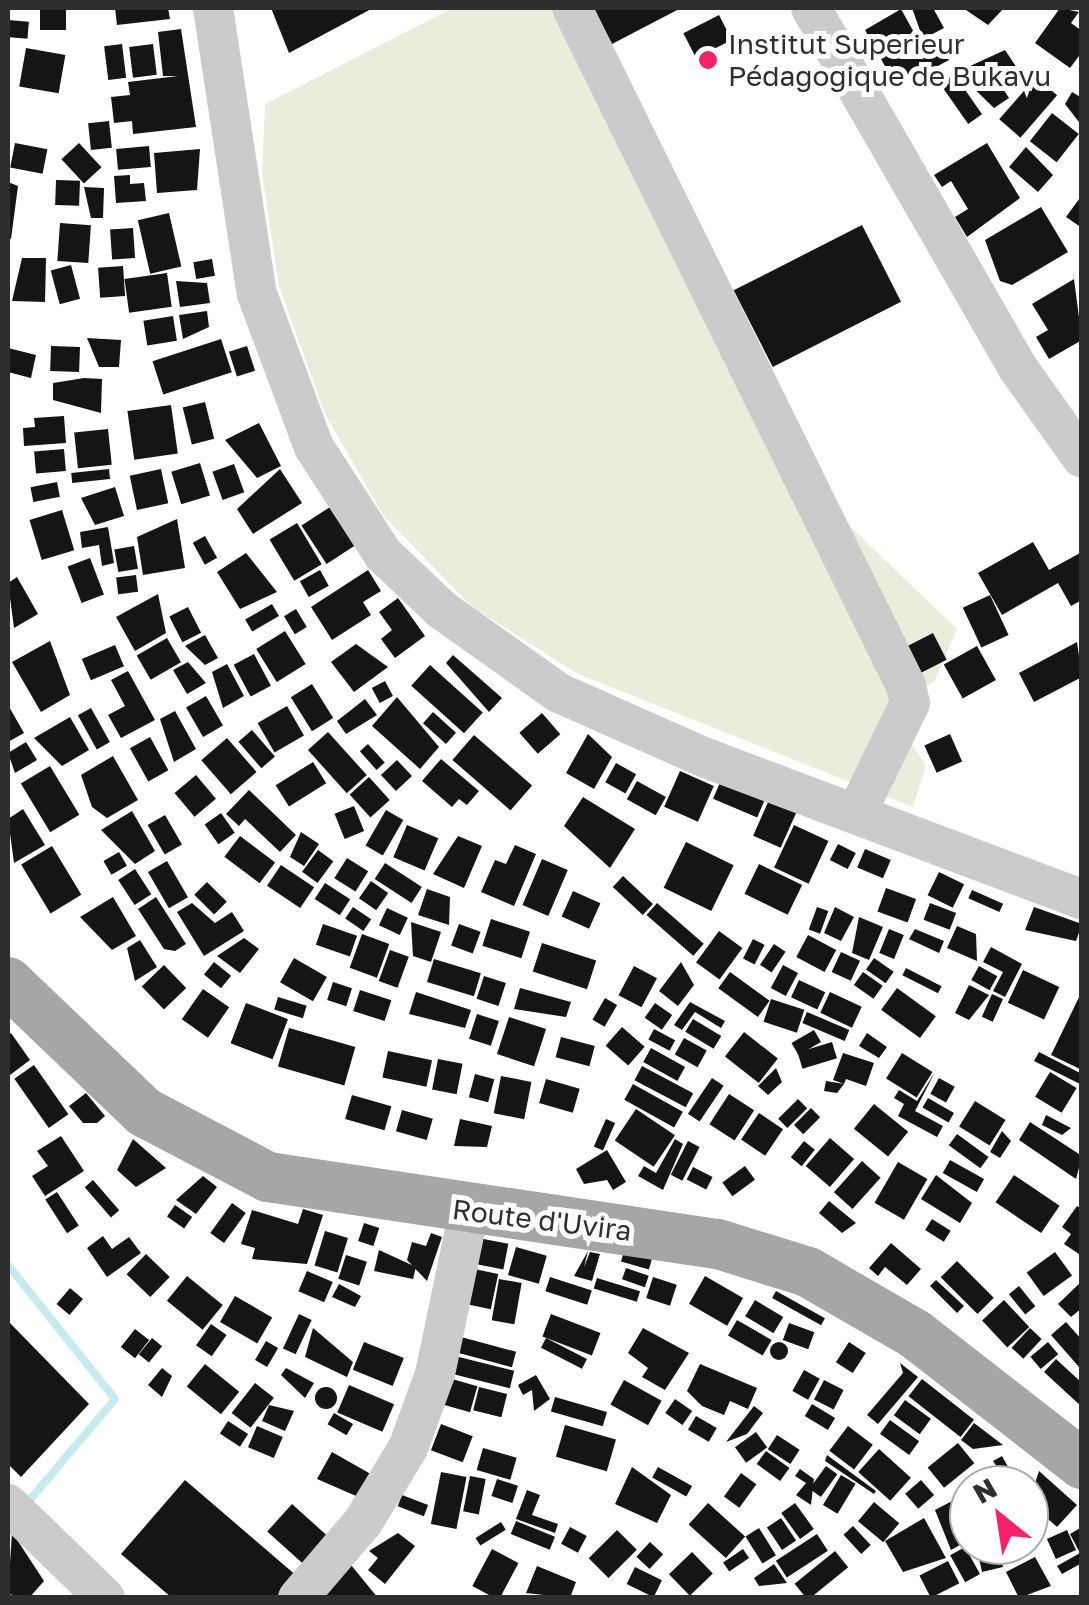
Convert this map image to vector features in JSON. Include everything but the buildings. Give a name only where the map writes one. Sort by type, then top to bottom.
[{"type":"main road","name":"Route d'Uvira","points":[[8,982],[144,1112],[217,1153],[336,1194],[718,1244],[808,1272],[900,1323],[1082,1464]]},
{"type":"street","points":[[214,8],[257,294],[314,447],[383,554],[442,610],[559,692],[856,814],[1082,899]]},
{"type":"street","points":[[572,8],[906,686],[910,703],[856,814]]},
{"type":"street","points":[[811,8],[1018,368],[1082,458]]},
{"type":"street","points":[[298,1598],[363,1522],[408,1448],[435,1374],[469,1211]]},
{"type":"street","points":[[8,1504],[92,1586]]},
{"type":"green space","points":[[453,8],[566,8],[809,487],[957,629],[934,682],[915,692],[907,736],[926,766],[913,807],[578,674],[472,607],[383,515],[325,414],[279,286],[262,173],[265,104]]},
{"type":"waterway","points":[[8,1265],[115,1399],[27,1503]]},
{"type":"place","name":"Institut Superieur Pédagogique de Bukavu","points":[[708,60]]}]
